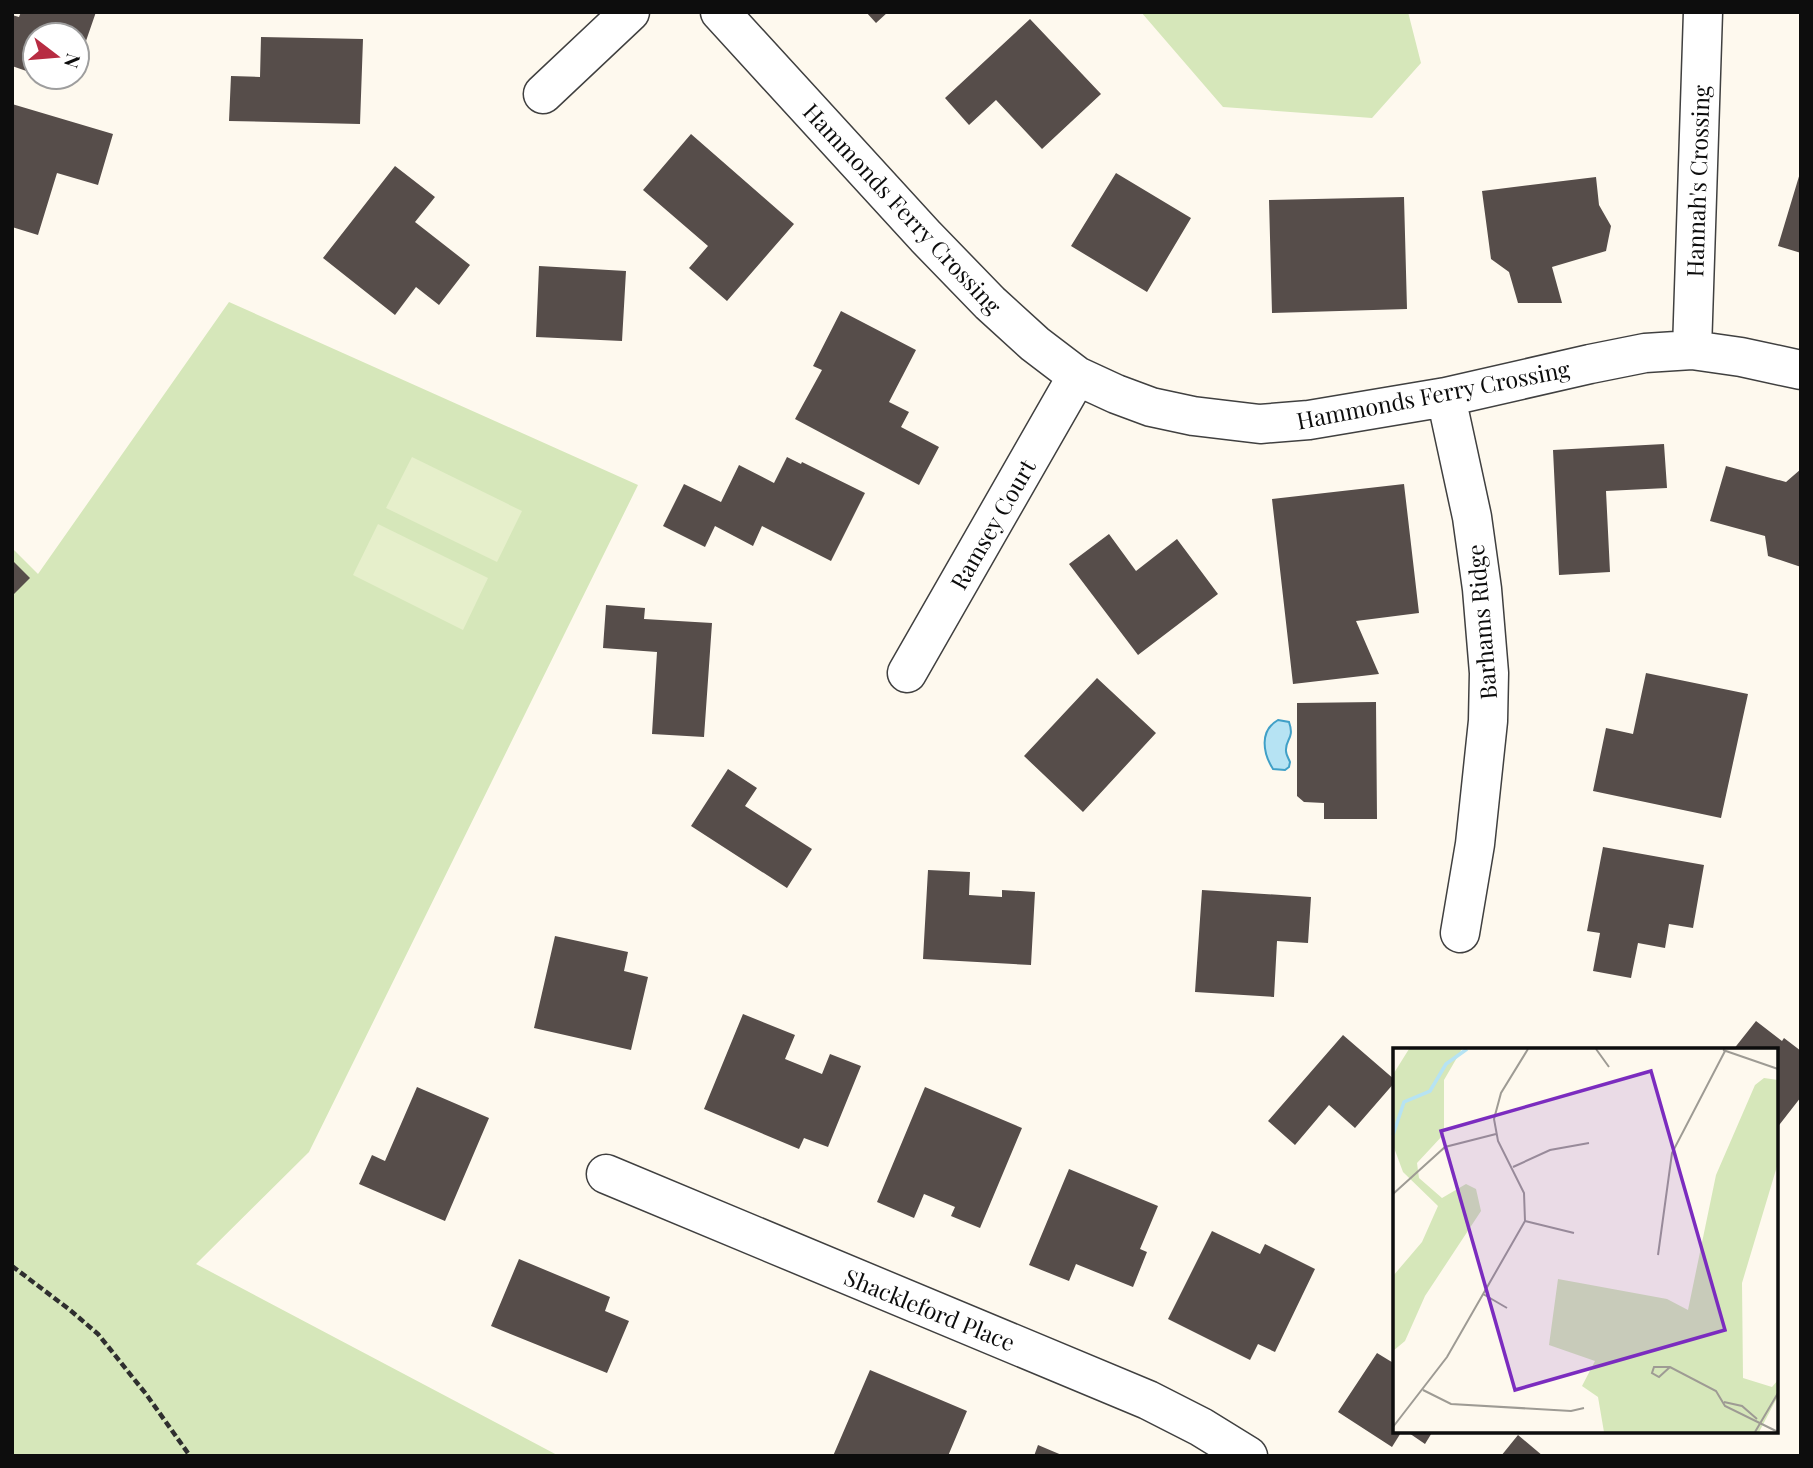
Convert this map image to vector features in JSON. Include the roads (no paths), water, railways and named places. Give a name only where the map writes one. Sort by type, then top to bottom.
[{"type":"street","points":[[544,94],[631,12]]},
{"type":"street","name":"Hammonds Ferry Crossing","points":[[720,12],[990,303],[1035,344],[1077,376],[1151,407],[1260,425],[1309,421],[1446,397],[1590,363],[1645,353],[1692,350],[1801,370]]},
{"type":"street","name":"Hannah's Crossing","points":[[1692,350],[1703,12]]},
{"type":"street","name":"Ramsey Court","points":[[907,673],[1077,376]]},
{"type":"street","name":"Barhams Ridge","points":[[1446,397],[1472,517],[1482,589],[1489,673],[1488,721],[1475,844],[1460,933]]},
{"type":"street","name":"Shackleford Place","points":[[606,1174],[1148,1400],[1201,1426],[1248,1456]]},
{"type":"water","points":[[1278,720],[1289,722],[1291,728],[1286,751],[1290,762],[1285,770],[1273,769],[1265,749],[1265,736]]}]
